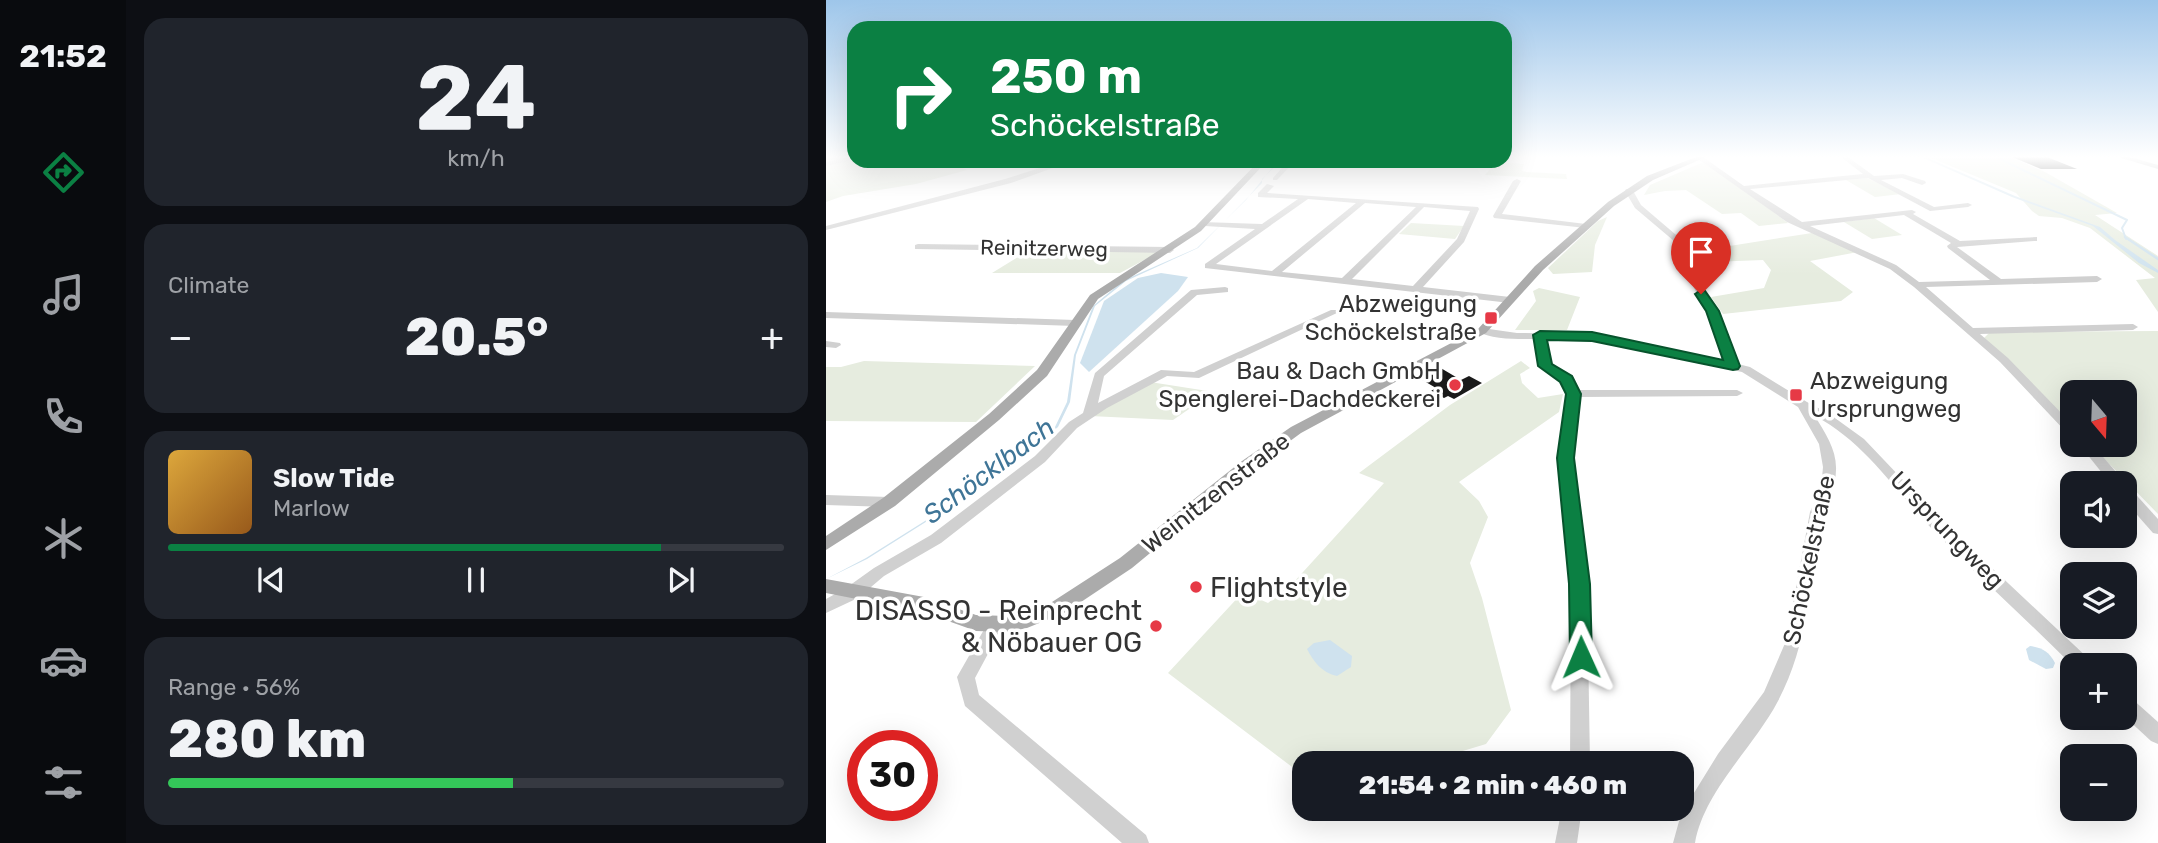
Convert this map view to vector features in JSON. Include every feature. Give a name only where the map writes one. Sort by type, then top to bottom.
[{"type":"main road","points":[[826,544],[889,502],[974,435],[1042,373],[1088,304],[1106,287],[1170,250],[1208,224],[1232,196]]},
{"type":"main road","name":"Weinitzenstraße","points":[[826,586],[852,593],[892,598],[976,623],[996,624],[1027,620],[1081,594],[1126,563],[1247,465],[1296,430],[1482,331],[1539,268],[1622,196]]},
{"type":"street","points":[[826,228],[948,196]]},
{"type":"street","points":[[1291,196],[1475,209],[1461,240],[1416,289]]},
{"type":"street","points":[[1508,196],[1497,216],[1586,226]]},
{"type":"street","points":[[1633,196],[1641,208],[1678,240],[1684,263],[1713,311],[1733,366]]},
{"type":"street","points":[[1756,196],[1799,225],[1893,267],[1972,331],[2060,419]]},
{"type":"street","points":[[1908,196],[1933,209]]},
{"type":"street","points":[[1306,197],[1208,266],[1510,300]]},
{"type":"street","points":[[1275,273],[1363,201]]},
{"type":"street","points":[[1345,281],[1422,205]]},
{"type":"street","points":[[1799,225],[1968,205]]},
{"type":"street","points":[[1906,213],[1958,244]]},
{"type":"street","points":[[1208,224],[1264,227]]},
{"type":"street","points":[[1999,282],[1951,246],[2034,239]]},
{"type":"street","name":"Reinitzerweg","points":[[918,247],[1170,250]]},
{"type":"street","points":[[1917,285],[2097,279]]},
{"type":"street","points":[[1089,414],[1099,375],[1194,292],[1225,290]]},
{"type":"street","points":[[826,606],[852,593],[879,572],[936,539],[1040,459],[1073,425],[1089,414],[1165,372],[1195,376],[1334,312]]},
{"type":"street","points":[[826,315],[1075,323]]},
{"type":"street","points":[[1972,331],[2133,327]]},
{"type":"street","name":"Schöckelstraße","points":[[1482,331],[1517,336],[1592,337],[1733,366],[1765,380],[1803,405],[1825,444],[1828,488],[1817,512],[1794,641],[1771,697],[1725,761],[1688,821],[1684,843]]},
{"type":"street","points":[[1540,335],[1545,366],[1566,380],[1574,394],[1566,458],[1579,584],[1580,751]]},
{"type":"street","points":[[1574,394],[1737,393]]},
{"type":"street","name":"Ursprungweg","points":[[1803,405],[1843,427],[1877,456],[1936,524],[2071,653]]},
{"type":"street","points":[[2096,457],[2108,471]]},
{"type":"street","points":[[826,500],[889,502]]},
{"type":"street","points":[[2137,505],[2158,529]]},
{"type":"street","points":[[996,624],[966,677],[971,700],[1138,843]]},
{"type":"street","points":[[2137,715],[2158,735]]},
{"type":"street","points":[[1566,843],[1570,821]]},
{"type":"shaded area","points":[[826,196],[842,196],[826,202]]},
{"type":"shaded area","points":[[1696,196],[1753,196],[1788,223],[1759,226],[1741,213],[1722,214]]},
{"type":"shaded area","points":[[2019,196],[2088,196],[2117,213],[2095,215],[2158,256],[2158,312],[2136,280],[2155,278],[2090,228],[2062,218],[2039,216]]},
{"type":"shaded area","points":[[1607,217],[1595,245],[1592,272],[1553,274],[1548,268],[1598,221]]},
{"type":"shaded area","points":[[1874,218],[1902,235],[1872,239],[1844,222]]},
{"type":"shaded area","points":[[1411,223],[1464,226],[1455,239],[1399,234]]},
{"type":"shaded area","points":[[1812,233],[1858,252],[1810,261],[1853,292],[1841,301],[1723,314],[1711,297],[1764,288],[1771,270],[1763,260],[1710,262],[1698,251]]},
{"type":"shaded area","points":[[1028,251],[1159,252],[1120,273],[992,273]]},
{"type":"shaded area","points":[[1539,288],[1580,297],[1567,330],[1515,330],[1536,301],[1533,291]]},
{"type":"shaded area","points":[[2158,331],[2158,514],[2137,492],[2137,471],[2116,471],[2103,457],[2137,457],[2137,380],[2060,380],[2060,412],[1984,338],[1990,332]]},
{"type":"shaded area","points":[[864,361],[1035,366],[976,422],[826,421],[826,367],[841,367]]},
{"type":"shaded area","points":[[1521,361],[1530,368],[1520,374],[1522,383],[1538,398],[1563,394],[1559,412],[1459,482],[1479,501],[1488,517],[1470,563],[1482,598],[1511,710],[1486,744],[1463,751],[1292,751],[1292,767],[1168,673],[1243,592],[1268,603],[1293,583],[1384,483],[1359,473],[1450,405]]},
{"type":"shaded area","points":[[1150,382],[1214,392],[1173,420],[1090,416]]},
{"type":"water","points":[[2012,197],[2100,227],[2158,270],[2158,273],[2139,263],[2093,226]]},
{"type":"water","name":"Schöcklbach","points":[[1225,220],[1198,248],[1126,281],[1095,306],[1076,355],[1070,402],[1058,427],[1005,471],[975,491],[867,559],[826,579],[866,558],[952,504],[1005,468],[1055,427],[1067,402],[1074,355],[1093,306],[1124,280],[1197,248]]},
{"type":"water","points":[[1161,273],[1188,277],[1178,291],[1089,372],[1080,363],[1104,301],[1138,278]]},
{"type":"water","points":[[1330,640],[1352,656],[1351,667],[1337,676],[1319,666],[1307,649],[1314,643]]},
{"type":"water","points":[[2030,646],[2048,653],[2055,663],[2053,668],[2046,669],[2029,660],[2026,649]]},
{"type":"building","name":"Bau & Dach GmbH Spenglerei-Dachdeckerei","points":[[1439,367],[1461,380],[1469,376],[1482,383],[1454,399],[1448,396],[1444,398],[1431,391],[1436,388],[1419,378]]},
{"type":"waterway","points":[[2078,196],[2127,220],[2122,228],[2125,237]]},
{"type":"waterway","points":[[2125,237],[2158,259]]},
{"type":"place","name":"Abzweigung Schöckelstraße","points":[[1491,318]]},
{"type":"place","name":"Bau & Dach GmbH Spenglerei-Dachdeckerei","points":[[1455,385]]},
{"type":"place","name":"Abzweigung Ursprungweg","points":[[1796,395]]},
{"type":"place","name":"Flightstyle","points":[[1196,587]]},
{"type":"place","name":"DISASSO - Reinprecht & Nöbauer OG","points":[[1156,626]]},
{"type":"route","points":[[1581,657],[1579,584],[1566,458],[1574,394],[1566,380],[1545,366],[1540,335],[1572,335],[1636,344],[1733,366],[1713,311],[1701,294]]}]
